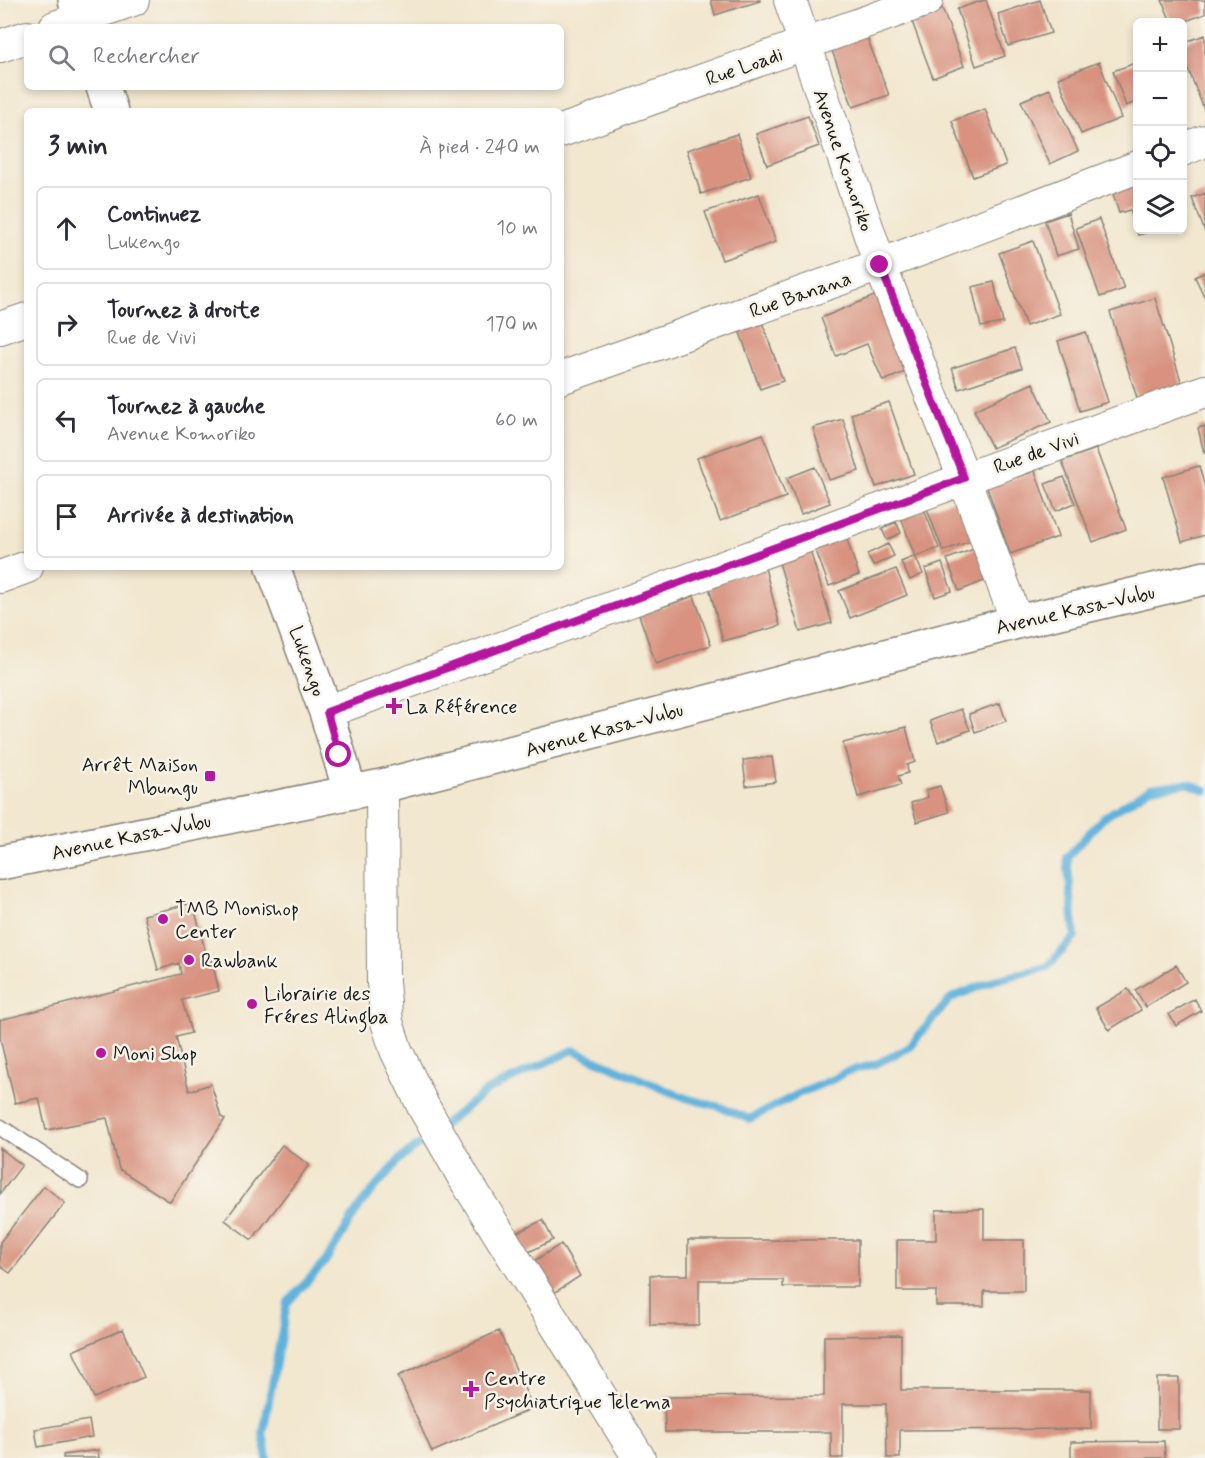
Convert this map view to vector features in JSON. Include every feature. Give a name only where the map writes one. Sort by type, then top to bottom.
[{"type":"main road","points":[[104,90],[110,108]]},
{"type":"main road","name":"Lukengo","points":[[274,570],[327,712],[350,791]]},
{"type":"main road","name":"Avenue Kasa-Vubu","points":[[0,863],[382,786],[1017,622],[1205,578]]},
{"type":"street","points":[[74,18],[133,0]]},
{"type":"street","name":"Avenue Komoriko","points":[[790,0],[880,265],[964,478],[1017,622]]},
{"type":"street","name":"Rue Loadi","points":[[564,130],[927,0]]},
{"type":"street","points":[[0,46],[24,38]]},
{"type":"street","points":[[1187,148],[1205,141]]},
{"type":"street","name":"Rue Banana","points":[[564,377],[880,265],[1133,169]]},
{"type":"street","points":[[0,328],[24,320]]},
{"type":"street","name":"Rue de Vivi","points":[[327,712],[1205,391]]},
{"type":"street","points":[[0,576],[24,568]]},
{"type":"street","points":[[382,786],[382,983],[387,1022],[396,1050],[423,1106],[463,1176],[639,1458]]},
{"type":"lane","points":[[0,1127],[80,1180]]},
{"type":"building","points":[[711,0],[760,0],[760,1],[715,15]]},
{"type":"building","points":[[986,0],[1005,56],[976,66],[957,9]]},
{"type":"building","points":[[1040,0],[1051,33],[1008,46],[998,14]]},
{"type":"building","points":[[1162,0],[1205,0],[1205,14],[1187,21],[1187,18],[1169,18]]},
{"type":"building","points":[[942,8],[964,66],[933,78],[911,19]]},
{"type":"building","points":[[863,27],[889,95],[853,107],[828,40]]},
{"type":"building","points":[[1205,35],[1205,112],[1187,66],[1187,41]]},
{"type":"building","points":[[1099,62],[1121,118],[1081,134],[1058,78]]},
{"type":"building","points":[[1133,64],[1133,103],[1126,106],[1113,71]]},
{"type":"building","points":[[1050,89],[1078,151],[1050,164],[1021,101]]},
{"type":"building","points":[[985,109],[1006,165],[973,177],[952,121]]},
{"type":"building","points":[[808,116],[819,146],[767,165],[756,134]]},
{"type":"building","points":[[737,134],[751,177],[701,194],[687,150]]},
{"type":"building","points":[[1133,185],[1133,219],[1130,210],[1119,213],[1112,191]]},
{"type":"building","points":[[1205,193],[1205,232],[1192,198]]},
{"type":"building","points":[[759,194],[776,242],[722,260],[705,212]]},
{"type":"building","points":[[1068,213],[1079,249],[1056,256],[1045,221]]},
{"type":"building","points":[[1099,219],[1124,289],[1100,297],[1076,228]]},
{"type":"building","points":[[1033,241],[1060,314],[1026,326],[999,253]]},
{"type":"building","points":[[1205,272],[1205,298],[1195,277]]},
{"type":"building","points":[[994,282],[1003,323],[981,327],[972,287]]},
{"type":"building","points":[[879,294],[910,370],[883,381],[867,344],[836,356],[821,318]]},
{"type":"building","points":[[1155,298],[1183,387],[1138,401],[1110,312]]},
{"type":"building","points":[[761,319],[783,381],[760,389],[738,327]]},
{"type":"building","points":[[1086,332],[1108,402],[1080,411],[1058,341]]},
{"type":"building","points":[[1015,348],[1022,368],[959,389],[952,368]]},
{"type":"building","points":[[1033,383],[1051,422],[992,448],[974,410]]},
{"type":"building","points":[[889,402],[914,474],[876,487],[851,414]]},
{"type":"building","points":[[843,419],[859,471],[829,480],[813,428]]},
{"type":"building","points":[[1205,426],[1205,453],[1204,453],[1198,428]]},
{"type":"building","points":[[763,434],[786,497],[720,521],[697,458]]},
{"type":"building","points":[[1096,449],[1126,529],[1093,542],[1062,461]]},
{"type":"building","points":[[1199,466],[1205,487],[1205,535],[1182,542],[1163,477]]},
{"type":"building","points":[[815,467],[830,503],[801,514],[787,478]]},
{"type":"building","points":[[1035,471],[1058,537],[1010,554],[987,487]]},
{"type":"building","points":[[1064,477],[1075,503],[1056,511],[1045,484]]},
{"type":"building","points":[[964,496],[979,538],[943,551],[927,509]]},
{"type":"building","points":[[924,509],[939,548],[915,557],[901,517]]},
{"type":"building","points":[[896,522],[901,533],[887,540],[882,529]]},
{"type":"building","points":[[846,537],[859,575],[829,586],[815,548]]},
{"type":"building","points":[[888,544],[894,556],[873,566],[867,554]]},
{"type":"building","points":[[809,547],[832,623],[800,632],[777,556]]},
{"type":"building","points":[[977,548],[989,579],[959,591],[947,559]]},
{"type":"building","points":[[915,556],[923,574],[910,580],[901,562]]},
{"type":"building","points":[[942,563],[952,591],[935,597],[925,569]]},
{"type":"building","points":[[765,568],[780,626],[723,641],[708,583]]},
{"type":"building","points":[[896,569],[907,595],[850,618],[839,591]]},
{"type":"building","points":[[694,596],[711,645],[656,664],[639,615]]},
{"type":"building","points":[[1000,703],[1006,721],[975,732],[969,714]]},
{"type":"building","points":[[961,709],[970,730],[938,742],[930,721]]},
{"type":"building","points":[[906,727],[915,762],[907,765],[908,773],[898,776],[901,785],[858,797],[843,743]]},
{"type":"building","points":[[772,757],[776,782],[746,786],[743,760]]},
{"type":"building","points":[[940,786],[949,812],[917,822],[911,803],[928,797],[926,790]]},
{"type":"building","points":[[193,903],[207,958],[211,957],[219,991],[182,1000],[191,1033],[176,1037],[189,1091],[211,1084],[221,1117],[225,1119],[170,1202],[119,1169],[107,1118],[46,1130],[39,1098],[15,1103],[0,1038],[0,1020],[181,974],[179,963],[158,970],[144,915]]},
{"type":"building","points":[[1176,965],[1186,982],[1146,1007],[1135,990]]},
{"type":"building","points":[[1128,989],[1141,1010],[1109,1030],[1096,1008]]},
{"type":"building","points":[[1195,999],[1201,1011],[1176,1026],[1169,1014]]},
{"type":"building","points":[[282,1145],[309,1165],[252,1240],[225,1220]]},
{"type":"building","points":[[0,1148],[22,1165],[0,1194]]},
{"type":"building","points":[[44,1186],[65,1203],[10,1273],[0,1266],[0,1242]]},
{"type":"building","points":[[984,1209],[984,1240],[1024,1240],[1024,1291],[984,1291],[984,1306],[936,1306],[936,1291],[897,1291],[897,1240],[936,1240],[936,1210]]},
{"type":"building","points":[[543,1220],[553,1240],[527,1253],[516,1233]]},
{"type":"building","points":[[688,1240],[858,1240],[858,1287],[783,1287],[783,1280],[699,1280],[699,1325],[650,1325],[650,1275],[688,1275]]},
{"type":"building","points":[[561,1244],[580,1276],[554,1293],[534,1261]]},
{"type":"building","points":[[123,1329],[144,1377],[94,1398],[73,1351]]},
{"type":"building","points":[[499,1331],[533,1408],[432,1452],[398,1376]]},
{"type":"building","points":[[901,1335],[901,1390],[1091,1390],[1091,1429],[900,1430],[900,1458],[887,1458],[886,1404],[843,1404],[843,1458],[831,1458],[831,1432],[665,1432],[664,1397],[824,1396],[824,1336]]},
{"type":"building","points":[[1157,1378],[1179,1378],[1179,1429],[1157,1429]]},
{"type":"building","points":[[89,1420],[92,1437],[38,1447],[35,1429]]},
{"type":"building","points":[[1164,1441],[1165,1458],[1071,1458],[1071,1442]]},
{"type":"building","points":[[98,1450],[99,1458],[63,1458],[63,1455]]},
{"type":"waterway","points":[[442,1126],[488,1090],[573,1050],[668,1091],[720,1107],[749,1119],[845,1072],[876,1064],[908,1048],[951,998],[995,980],[1047,967],[1075,937],[1067,857],[1103,818],[1151,788],[1187,783],[1205,790]]},
{"type":"waterway","points":[[267,1458],[263,1433],[287,1303],[325,1262],[361,1204],[400,1159],[431,1136]]},
{"type":"place","name":"La Référence","points":[[394,706]]},
{"type":"place","name":"Arrêt Maison Mbungu","points":[[210,776]]},
{"type":"place","name":"TMB Monishop Center","points":[[163,919]]},
{"type":"place","name":"Rawbank","points":[[189,960]]},
{"type":"place","name":"Librairie des Fréres Alingba","points":[[252,1004]]},
{"type":"place","name":"Moni Shop","points":[[101,1053]]},
{"type":"place","name":"Centre Psychiatrique Telema","points":[[471,1389]]},
{"type":"route","points":[[339,755],[327,712],[964,478],[880,265]]}]
